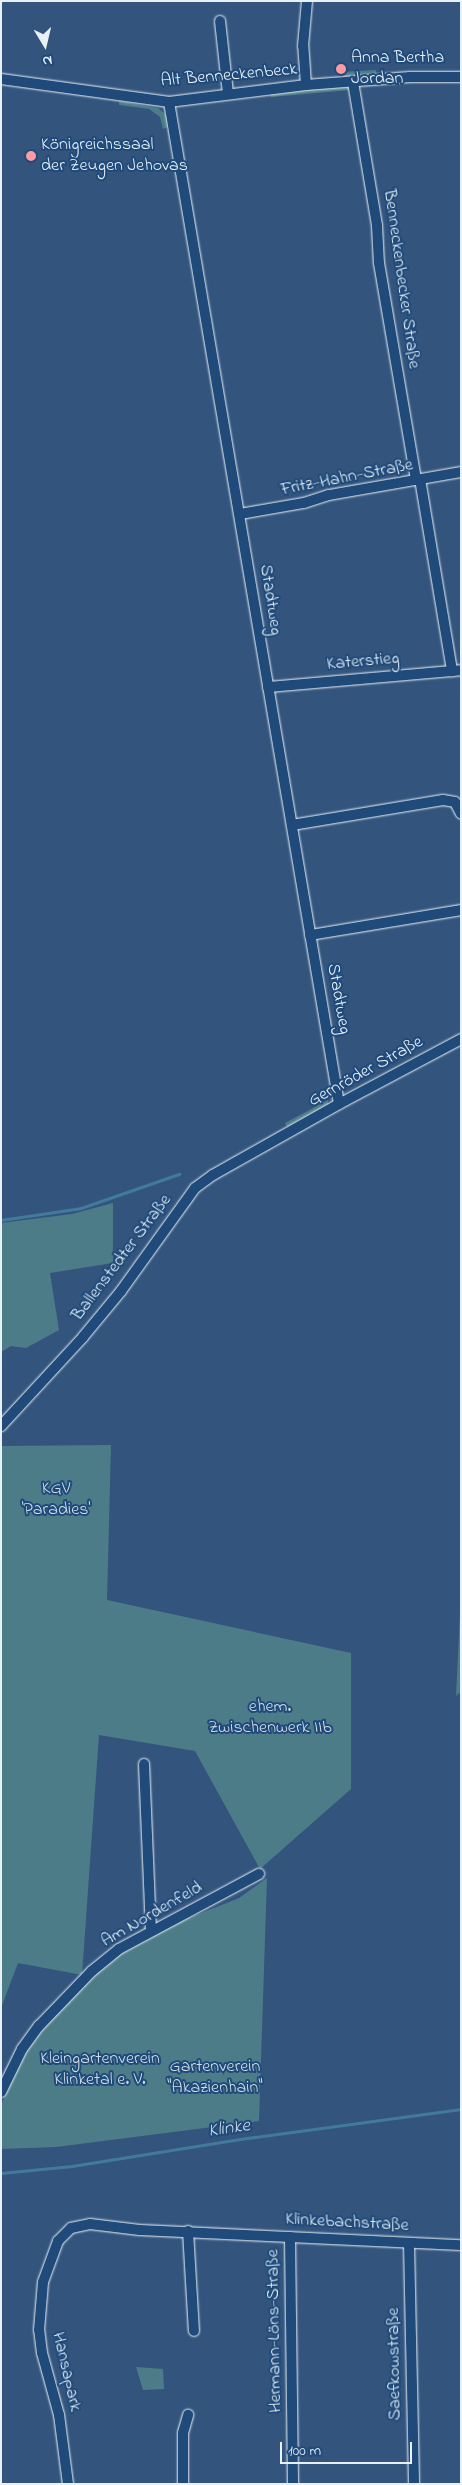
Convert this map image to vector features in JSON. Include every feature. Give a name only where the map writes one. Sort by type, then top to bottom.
[{"type":"street","points":[[306,85],[303,46],[307,1]]},
{"type":"street","points":[[220,21],[228,93]]},
{"type":"street","name":"Alt Benneckenbeck","points":[[1,79],[169,102],[228,93],[306,85],[410,77],[461,77]]},
{"type":"street","name":"Benneckenbecker Straße","points":[[353,82],[377,226],[379,263],[418,480],[456,671]]},
{"type":"street","name":"Stadtweg","points":[[169,102],[339,1104]]},
{"type":"street","name":"Fritz-Hahn-Straße","points":[[240,514],[304,503],[329,495],[461,472]]},
{"type":"street","name":"Katerstieg","points":[[268,687],[456,671]]},
{"type":"street","points":[[292,825],[443,800],[455,802],[461,814]]},
{"type":"street","points":[[310,935],[461,910]]},
{"type":"street","name":"Gernröder Straße","points":[[287,1135],[339,1104],[461,1039]]},
{"type":"street","name":"Ballenstedter Straße","points":[[1,1426],[83,1337],[121,1291],[195,1188],[213,1175],[287,1135]]},
{"type":"street","points":[[144,1764],[151,1930]]},
{"type":"street","name":"Am Nordenfeld","points":[[1,2092],[22,2049],[39,2026],[92,1971],[119,1949],[151,1930],[259,1874]]},
{"type":"street","name":"Hansapark","points":[[68,2484],[60,2420],[42,2353],[39,2330],[41,2289],[53,2252],[66,2232],[81,2224],[232,2233]]},
{"type":"street","points":[[188,2231],[194,2332]]},
{"type":"street","name":"Klinkebachstraße","points":[[232,2233],[461,2245]]},
{"type":"street","name":"Hermann-Löns-Straße","points":[[290,2237],[293,2484]]},
{"type":"street","name":"Saefkowstraße","points":[[409,2243],[414,2484]]},
{"type":"street","points":[[183,2484],[183,2433],[188,2415]]},
{"type":"green space","points":[[376,70],[376,74],[343,77],[342,72]]},
{"type":"green space","points":[[346,86],[351,90],[271,97],[271,93]]},
{"type":"green space","points":[[119,101],[158,108],[167,116],[168,127],[163,129],[160,117],[149,109],[119,105]]},
{"type":"green space","points":[[328,1100],[328,1104],[287,1127],[285,1123]]},
{"type":"green space","points":[[113,1203],[113,1263],[50,1273],[59,1330],[26,1348],[11,1346],[1,1352],[1,1223],[72,1214]]},
{"type":"green space","points":[[111,1445],[107,1600],[351,1653],[351,1789],[260,1869],[195,1751],[99,1735],[82,1975],[18,1963],[1,2008],[1,1446]]},
{"type":"green space","points":[[461,1591],[461,1692],[456,1696]]},
{"type":"green space","points":[[267,1878],[259,2121],[56,2147],[1,2149],[1,2105],[24,2054],[46,2026],[93,1975],[124,1951],[179,1922],[239,1898]]},
{"type":"green space","points":[[136,2367],[163,2369],[164,2389],[143,2390]]},
{"type":"waterway","points":[[1,1220],[81,1208],[179,1174]]},
{"type":"waterway","name":"Klinke","points":[[1,2173],[72,2166],[240,2139],[461,2109]]},
{"type":"place","name":"Anna Bertha Jordan","points":[[341,69]]},
{"type":"place","name":"Königreichssaal der Zeugen Jehovas","points":[[31,156]]},
{"type":"park label","name":"KGV 'Paradies'","points":[[56,1500]]},
{"type":"park label","name":"ehem. Zwischenwerk IIb","points":[[270,1718]]},
{"type":"park label","name":"Kleingartenverein Klinketal e. V.","points":[[100,2070]]},
{"type":"park label","name":"Gartenverein \"Akazienhain\"","points":[[215,2078]]}]
